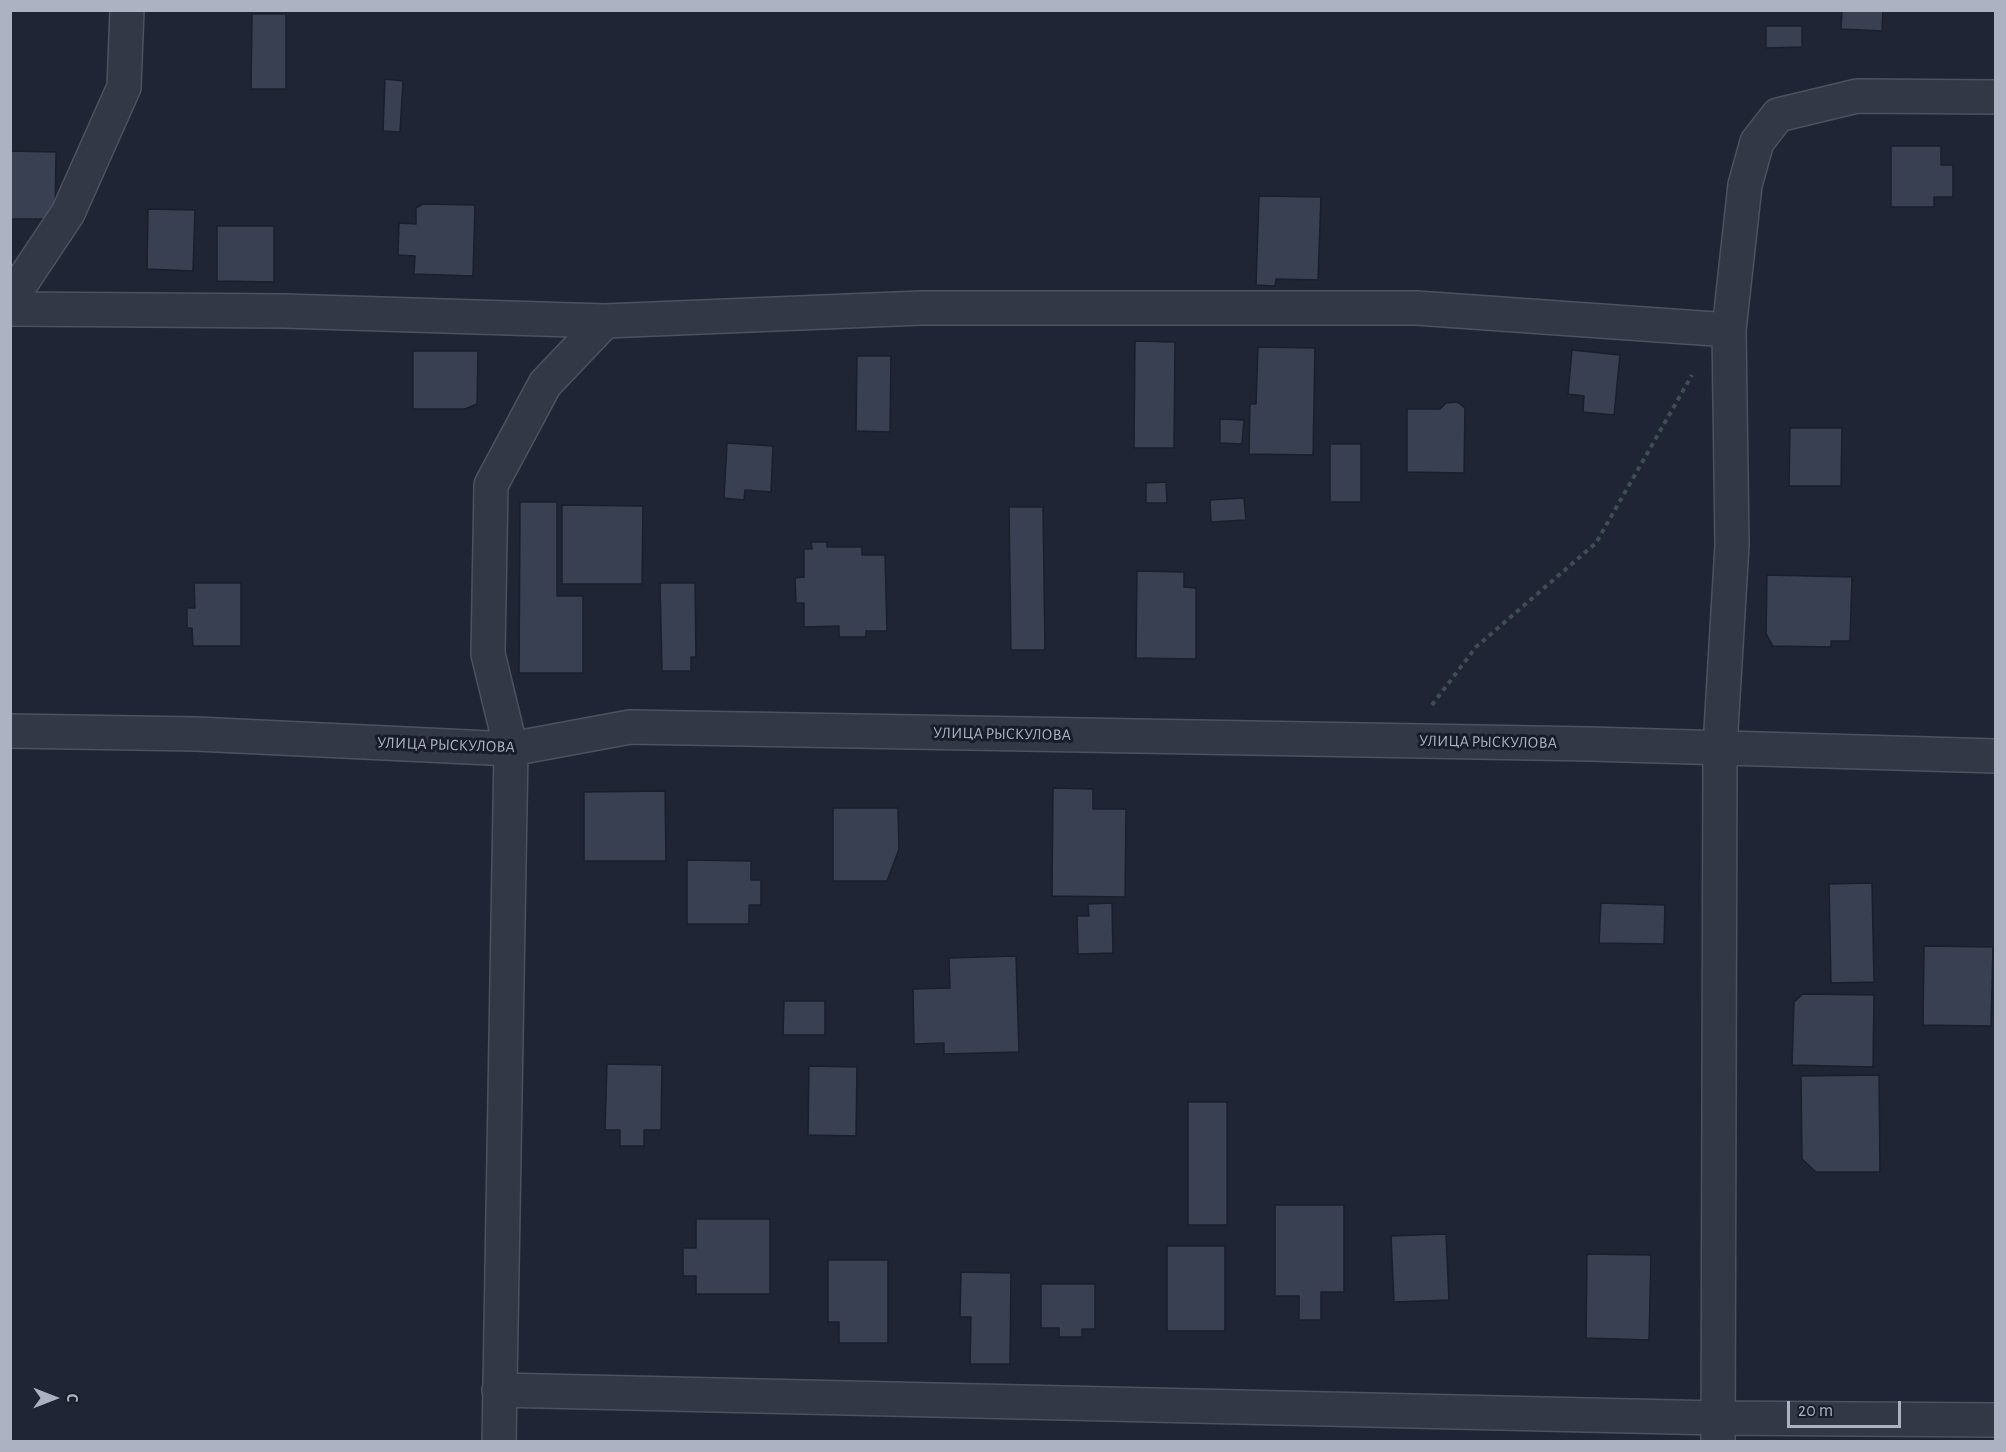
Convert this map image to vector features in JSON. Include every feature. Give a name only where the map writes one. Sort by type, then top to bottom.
[{"type":"street","points":[[10,300],[68,213],[124,87],[128,10]]},
{"type":"street","points":[[1718,1430],[1720,747],[1732,545],[1729,330],[1745,184],[1758,142],[1778,115],[1857,96],[1995,97]]},
{"type":"street","points":[[10,309],[284,311],[605,321],[921,308],[1416,308],[1729,330]]},
{"type":"street","points":[[500,1442],[510,749],[488,654],[491,485],[545,384],[605,321]]},
{"type":"street","name":"УЛИЦА РЫСКУЛОВА","points":[[10,731],[196,734],[510,749],[630,727],[1720,747],[1995,756]]},
{"type":"street","points":[[499,1390],[1718,1430],[1995,1420]]},
{"type":"path","points":[[1404,741],[1476,647],[1596,543],[1692,374]]},
{"type":"building","points":[[1842,10],[1883,10],[1882,31],[1841,29]]},
{"type":"building","points":[[252,14],[286,14],[286,89],[251,89]]},
{"type":"building","points":[[1766,26],[1802,26],[1802,47],[1766,48]]},
{"type":"building","points":[[385,79],[403,81],[400,132],[383,131]]},
{"type":"building","points":[[1891,146],[1941,146],[1941,165],[1953,165],[1953,197],[1934,197],[1934,207],[1891,207]]},
{"type":"building","points":[[10,151],[56,152],[55,219],[10,219]]},
{"type":"building","points":[[1259,196],[1321,197],[1318,280],[1276,279],[1275,286],[1256,285]]},
{"type":"building","points":[[423,204],[475,205],[473,276],[414,274],[415,256],[398,255],[399,223],[416,224],[416,208]]},
{"type":"building","points":[[148,209],[195,210],[193,271],[147,269]]},
{"type":"building","points":[[217,226],[274,226],[274,282],[217,281]]},
{"type":"building","points":[[1135,341],[1175,342],[1174,448],[1134,448]]},
{"type":"building","points":[[1258,347],[1315,348],[1313,455],[1249,454],[1250,404],[1256,404]]},
{"type":"building","points":[[1572,350],[1620,355],[1614,415],[1583,412],[1584,396],[1568,394]]},
{"type":"building","points":[[413,351],[478,351],[477,404],[465,409],[413,409]]},
{"type":"building","points":[[857,356],[891,356],[890,432],[856,431]]},
{"type":"building","points":[[1457,402],[1465,408],[1464,473],[1407,472],[1407,409],[1440,409],[1446,403]]},
{"type":"building","points":[[1220,419],[1244,420],[1242,444],[1220,443]]},
{"type":"building","points":[[1790,428],[1842,428],[1841,486],[1789,486]]},
{"type":"building","points":[[727,443],[773,446],[771,492],[745,490],[744,500],[724,498]]},
{"type":"building","points":[[1330,444],[1361,444],[1361,502],[1330,502]]},
{"type":"building","points":[[1166,482],[1167,503],[1146,503],[1146,483]]},
{"type":"building","points":[[1244,498],[1246,520],[1211,522],[1210,500]]},
{"type":"building","points":[[520,502],[557,502],[557,596],[583,596],[583,673],[519,673]]},
{"type":"building","points":[[562,505],[643,506],[642,584],[562,584]]},
{"type":"building","points":[[1009,507],[1043,507],[1045,650],[1011,650]]},
{"type":"building","points":[[811,542],[827,542],[827,547],[862,547],[862,555],[885,555],[887,631],[866,631],[866,637],[839,637],[839,626],[804,627],[804,603],[796,603],[795,578],[804,577],[804,549],[812,549]]},
{"type":"building","points":[[1137,571],[1184,572],[1184,587],[1196,588],[1196,659],[1136,658]]},
{"type":"building","points":[[1767,575],[1852,577],[1850,641],[1831,641],[1831,647],[1773,646],[1766,634]]},
{"type":"building","points":[[194,583],[241,583],[241,646],[193,646],[192,628],[187,628],[187,608],[195,608]]},
{"type":"building","points":[[660,583],[695,583],[696,657],[691,657],[691,671],[662,671]]},
{"type":"building","points":[[1053,788],[1093,789],[1093,809],[1126,809],[1125,897],[1052,896]]},
{"type":"building","points":[[665,791],[666,861],[584,861],[584,792]]},
{"type":"building","points":[[833,808],[898,808],[899,849],[887,881],[833,881]]},
{"type":"building","points":[[687,860],[751,861],[751,880],[761,880],[761,905],[749,905],[749,924],[687,924]]},
{"type":"building","points":[[1872,883],[1874,982],[1831,983],[1829,884]]},
{"type":"building","points":[[1112,903],[1113,953],[1078,954],[1077,916],[1089,916],[1088,904]]},
{"type":"building","points":[[1601,903],[1665,905],[1664,944],[1599,943]]},
{"type":"building","points":[[1924,946],[1993,947],[1991,1026],[1923,1025]]},
{"type":"building","points":[[1016,956],[1019,1052],[944,1054],[944,1043],[914,1044],[913,989],[950,988],[949,958]]},
{"type":"building","points":[[1803,994],[1874,995],[1873,1067],[1792,1065],[1794,1002]]},
{"type":"building","points":[[784,1001],[825,1001],[825,1035],[783,1035]]},
{"type":"building","points":[[607,1064],[662,1065],[661,1130],[644,1130],[644,1146],[620,1146],[620,1130],[605,1130]]},
{"type":"building","points":[[809,1066],[857,1067],[856,1136],[808,1135]]},
{"type":"building","points":[[1879,1075],[1880,1172],[1816,1172],[1802,1159],[1801,1076]]},
{"type":"building","points":[[1188,1102],[1227,1102],[1227,1225],[1188,1225]]},
{"type":"building","points":[[1275,1205],[1344,1205],[1344,1292],[1321,1292],[1321,1320],[1299,1320],[1299,1296],[1275,1296]]},
{"type":"building","points":[[696,1219],[770,1219],[770,1294],[696,1294],[696,1276],[683,1276],[683,1248],[696,1248]]},
{"type":"building","points":[[1446,1234],[1449,1300],[1394,1302],[1391,1236]]},
{"type":"building","points":[[1167,1246],[1225,1246],[1225,1331],[1167,1331]]},
{"type":"building","points":[[1587,1254],[1651,1255],[1649,1340],[1586,1338]]},
{"type":"building","points":[[828,1260],[888,1260],[888,1343],[839,1343],[839,1322],[828,1322]]},
{"type":"building","points":[[961,1272],[1011,1273],[1010,1364],[970,1364],[971,1317],[960,1317]]},
{"type":"building","points":[[1041,1284],[1095,1284],[1095,1329],[1082,1329],[1082,1337],[1059,1337],[1059,1328],[1041,1328]]}]
